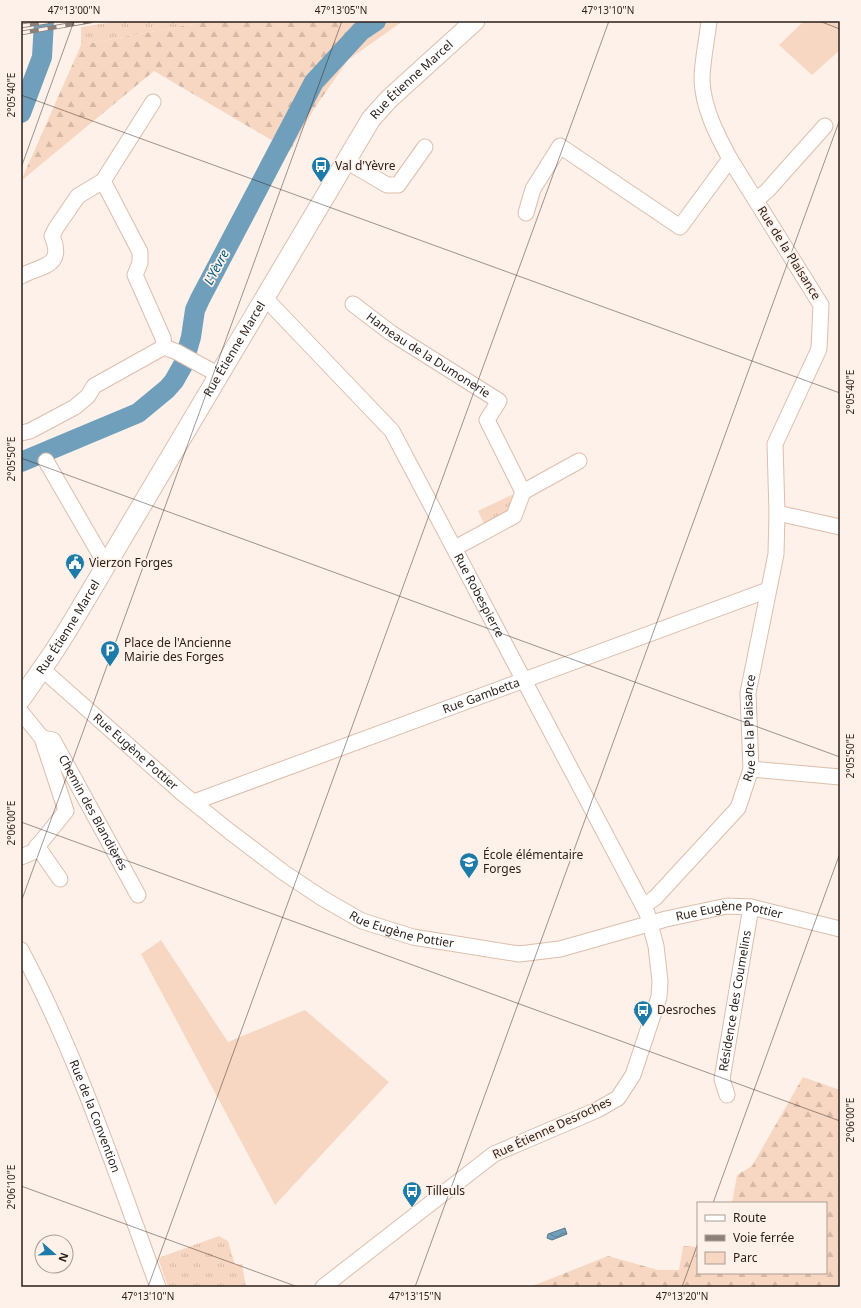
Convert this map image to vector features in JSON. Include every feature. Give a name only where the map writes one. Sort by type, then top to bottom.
[{"type":"main road","name":"Rue Étienne Marcel","points":[[21,699],[42,669],[109,561],[346,161],[382,105],[475,21]]},
{"type":"street","name":"Rue de la Plaisance","points":[[643,906],[655,898],[738,808],[751,769],[748,693],[776,554],[777,513],[775,444],[819,349],[821,305],[730,159],[719,138],[707,108],[702,80],[710,21]]},
{"type":"street","points":[[21,276],[51,264],[56,256],[57,248],[52,236],[56,228],[78,196],[102,181],[152,102]]},
{"type":"street","points":[[756,200],[767,191],[825,126]]},
{"type":"street","points":[[526,213],[534,189],[560,146],[680,227],[730,159]]},
{"type":"street","points":[[346,161],[387,185],[398,185],[425,147]]},
{"type":"street","points":[[102,181],[140,252],[140,263],[135,275],[162,338],[171,349],[219,375]]},
{"type":"street","name":"Rue Robespierre","points":[[265,298],[392,431],[455,548],[643,906],[651,924]]},
{"type":"street","name":"Hameau de la Dumonerie","points":[[353,304],[391,333],[499,401],[487,420],[523,492]]},
{"type":"street","points":[[21,434],[30,431],[75,407],[88,396],[94,386],[171,349]]},
{"type":"street","points":[[455,548],[514,516],[523,492],[579,460]]},
{"type":"street","points":[[46,461],[101,556],[109,561]]},
{"type":"street","points":[[777,513],[840,527]]},
{"type":"street","name":"Rue Gambetta","points":[[194,802],[768,590]]},
{"type":"street","name":"Rue Eugène Pottier","points":[[42,669],[57,680],[111,730],[194,802],[283,872],[322,898],[362,921],[413,937],[519,954],[560,949],[651,924],[727,906],[751,907],[840,929]]},
{"type":"street","points":[[21,712],[42,738],[66,811],[33,852],[21,858]]},
{"type":"street","name":"Chemin des Blandières","points":[[42,738],[53,740],[138,895]]},
{"type":"street","points":[[751,769],[840,777]]},
{"type":"street","points":[[38,846],[60,879]]},
{"type":"street","name":"Résidence des Coumelins","points":[[726,1094],[722,1079],[751,907]]},
{"type":"street","name":"Rue Étienne Desroches","points":[[323,1287],[494,1154],[598,1110],[618,1098],[633,1075],[659,997],[660,981],[651,924]]},
{"type":"street","name":"Rue de la Convention","points":[[21,950],[87,1092],[158,1287]]},
{"type":"green space","points":[[120,21],[209,21],[81,45],[81,27]]},
{"type":"green space","points":[[209,21],[403,21],[348,60],[314,109],[290,151],[154,71],[21,181],[81,45]]},
{"type":"green space","points":[[804,21],[840,21],[840,50],[812,75],[779,45]]},
{"type":"green space","points":[[518,492],[513,513],[486,528],[478,511]]},
{"type":"green space","points":[[161,940],[228,1042],[305,1010],[389,1082],[275,1205],[141,954]]},
{"type":"green space","points":[[803,1077],[840,1090],[840,1287],[530,1287],[608,1256],[658,1270],[679,1270],[683,1246],[697,1247],[697,1274],[827,1274],[827,1202],[732,1202],[737,1175],[752,1166]]},
{"type":"green space","points":[[219,1236],[228,1241],[235,1265],[242,1264],[246,1287],[168,1287],[158,1258]]},
{"type":"water","points":[[565,1228],[567,1234],[552,1240],[547,1238],[548,1234]]},
{"type":"waterway","name":"L'Yèvre","points":[[21,113],[42,57],[44,21]]},
{"type":"waterway","name":"L'Yèvre","points":[[21,462],[138,413],[167,389],[174,381],[183,365],[191,337],[195,310],[200,299],[314,82],[361,31],[376,21]]},
{"type":"railway","points":[[21,26],[53,21]]},
{"type":"railway","points":[[21,33],[91,21]]},
{"type":"place","name":"Val d'Yèvre","points":[[321,183]]},
{"type":"place","name":"Vierzon Forges","points":[[75,580]]},
{"type":"place","name":"Place de l'Ancienne Mairie des Forges","points":[[110,667]]},
{"type":"place","name":"École élémentaire Forges","points":[[469,879]]},
{"type":"place","name":"Desroches","points":[[643,1027]]},
{"type":"place","name":"Tilleuls","points":[[412,1208]]}]
